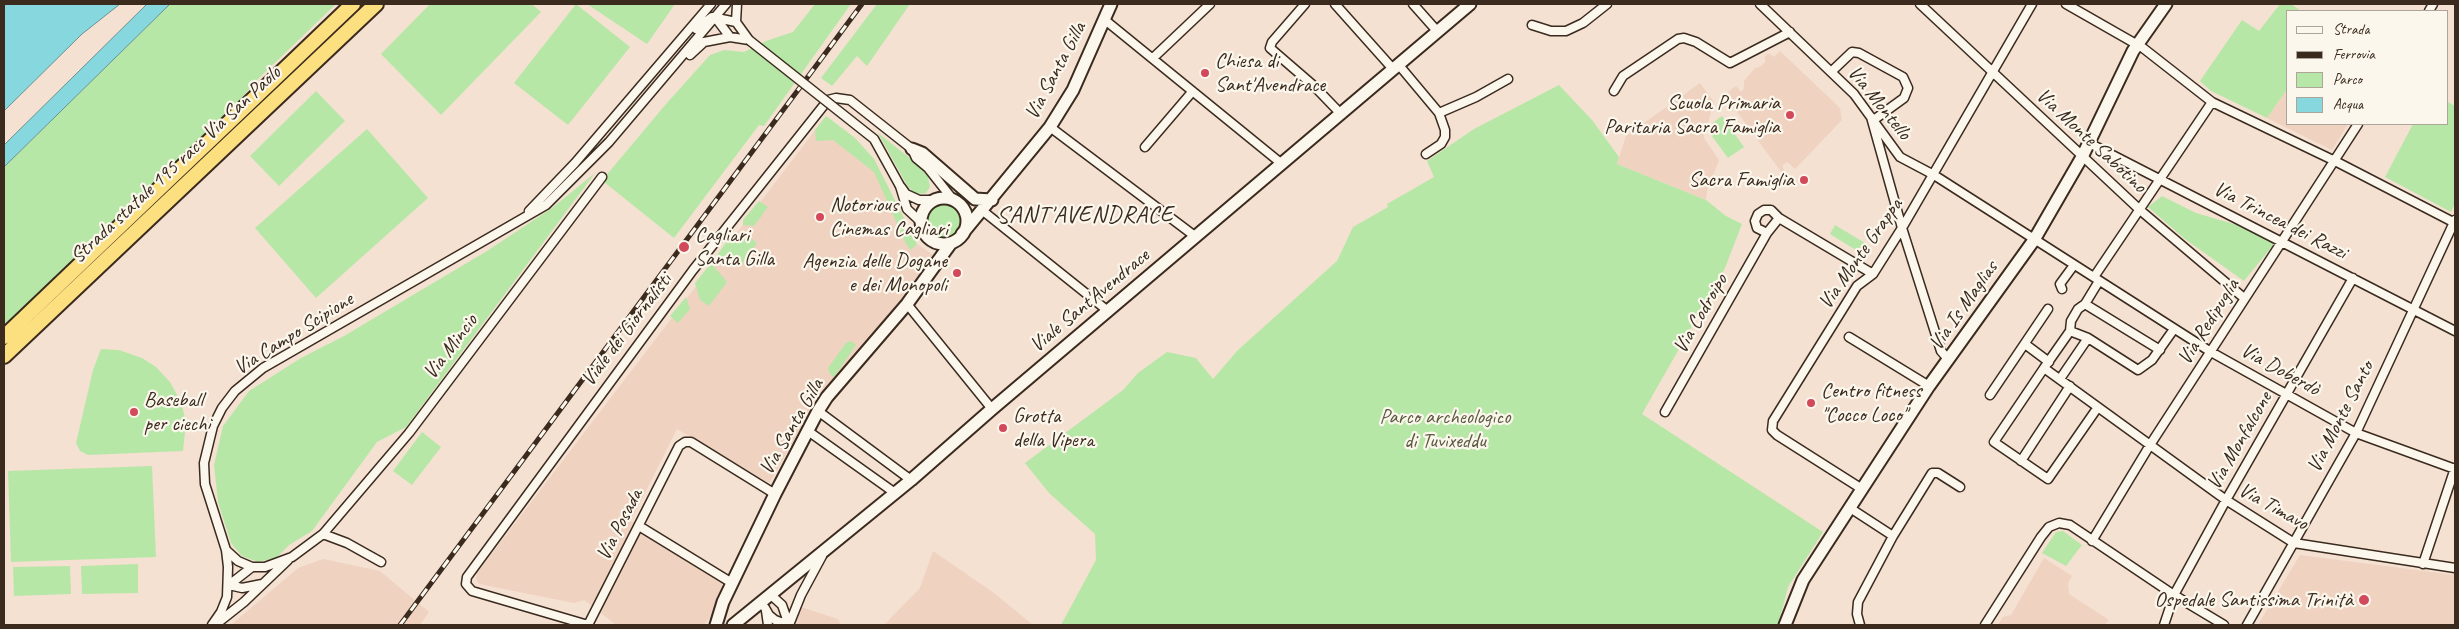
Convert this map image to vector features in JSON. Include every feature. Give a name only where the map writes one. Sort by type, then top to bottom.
[{"type":"highway","points":[[236,116],[242,103],[255,89],[343,4]]},
{"type":"highway","name":"Strada statale 195 racc Via San Paolo","points":[[4,337],[353,4]]},
{"type":"highway","name":"Strada statale 195 racc Via San Paolo","points":[[4,356],[376,4]]},
{"type":"street","name":"Via Campo Scipione","points":[[523,218],[571,168],[711,4]]},
{"type":"street","points":[[716,4],[715,17],[730,37]]},
{"type":"street","name":"Via Campo Scipione","points":[[229,585],[226,550],[205,484],[204,463],[207,444],[213,426],[222,408],[235,392],[263,368],[546,205],[609,142],[726,4]]},
{"type":"street","points":[[736,4],[736,22],[750,40],[874,139],[906,194],[919,200],[941,198],[954,201],[963,209],[966,219],[962,234]]},
{"type":"street","name":"Via Santa Gilla","points":[[716,625],[723,602],[732,583],[818,411],[827,397],[907,304],[950,243],[962,234],[983,211],[1050,127],[1073,90],[1111,4]]},
{"type":"street","points":[[1152,58],[1210,4]]},
{"type":"street","points":[[1306,4],[1272,42],[1270,48],[1314,86],[1340,114]]},
{"type":"street","points":[[1335,4],[1439,113],[1445,130],[1445,138],[1426,154]]},
{"type":"street","points":[[1413,4],[1437,31]]},
{"type":"street","name":"Viale Sant'Avendrace","points":[[733,625],[768,601],[911,480],[992,408],[1470,4]]},
{"type":"street","points":[[1532,25],[1551,31],[1566,30],[1583,23],[1606,4]]},
{"type":"street","name":"Via Montello","points":[[1760,4],[1854,94],[1873,117],[1900,157],[1934,175],[2034,240]]},
{"type":"street","name":"Via Monte Sabotino","points":[[1920,4],[2140,210],[2244,298]]},
{"type":"street","name":"Via Monte Grappa","points":[[1862,489],[1772,430],[1773,422],[1857,286],[1873,274],[1902,228],[2032,4]]},
{"type":"street","points":[[2066,4],[2137,45],[2212,102],[2335,161],[2455,222]]},
{"type":"street","name":"Via Is Maglias","points":[[1785,625],[1803,580],[1929,386],[2034,240],[2082,157],[2137,45],[2166,4]]},
{"type":"street","name":"Via Campo Scipione","points":[[666,56],[675,53],[700,24],[708,18],[715,17]]},
{"type":"street","points":[[715,17],[736,22]]},
{"type":"street","points":[[1105,20],[1282,164]]},
{"type":"street","points":[[1614,91],[1623,76],[1678,39],[1684,38],[1696,42],[1730,63],[1790,32]]},
{"type":"street","name":"Via Campo Scipione","points":[[680,59],[688,57],[704,42],[730,37],[750,40]]},
{"type":"street","points":[[1831,72],[1852,52],[1859,53],[1903,78],[1908,88],[1904,98],[1873,117],[1902,228],[1941,351],[1948,359]]},
{"type":"street","points":[[1439,113],[1476,97],[1508,79]]},
{"type":"street","points":[[1145,147],[1192,92]]},
{"type":"street","name":"Viale dei Giornalisti","points":[[588,625],[472,591],[466,584],[467,577],[693,270],[828,100],[836,98],[850,100],[912,149],[916,158],[928,168],[954,201]]},
{"type":"street","points":[[2098,407],[2048,479],[1994,442],[2070,331],[2071,321],[2078,308],[2085,304],[2097,279],[2140,210],[2212,102]]},
{"type":"street","name":"Via Redipuglia","points":[[2092,541],[2244,298],[2283,242],[2357,125]]},
{"type":"street","points":[[1050,127],[1196,236]]},
{"type":"street","name":"Via Trincea dei Razzi","points":[[2089,143],[2455,331]]},
{"type":"street","points":[[912,149],[922,153],[975,199],[992,200]]},
{"type":"street","name":"Via Mincio","points":[[292,557],[323,534],[409,433],[602,177]]},
{"type":"street","points":[[900,186],[907,209],[921,222]]},
{"type":"street","points":[[934,200],[924,209],[921,222],[922,229],[930,240],[937,243],[950,243]]},
{"type":"street","points":[[963,209],[992,200]]},
{"type":"street","points":[[1767,233],[1757,228],[1756,221],[1758,214],[1767,209],[1873,274]]},
{"type":"street","points":[[983,211],[1108,311]]},
{"type":"street","name":"Via Codroipo","points":[[1665,412],[1767,233],[1779,218]]},
{"type":"street","name":"Via Monte Santo","points":[[2247,625],[2356,433],[2455,222]]},
{"type":"street","name":"Via Doberdò","points":[[2034,240],[2211,352],[2356,433],[2455,469]]},
{"type":"street","points":[[2062,289],[2060,284],[2074,265]]},
{"type":"street","name":"Via Monfalcone","points":[[2164,625],[2174,595],[2353,278]]},
{"type":"street","points":[[907,304],[992,408]]},
{"type":"street","points":[[2085,304],[2160,350]]},
{"type":"street","points":[[1990,395],[2048,309]]},
{"type":"street","points":[[2070,331],[2088,338],[2138,370],[2146,367],[2174,329]]},
{"type":"street","points":[[1849,337],[1929,386]]},
{"type":"street","points":[[2060,379],[2088,338]]},
{"type":"street","points":[[2025,344],[2060,379],[2150,446]]},
{"type":"street","points":[[2021,461],[2070,386]]},
{"type":"street","points":[[818,411],[911,480]]},
{"type":"street","points":[[808,431],[895,493]]},
{"type":"street","name":"Via Posada","points":[[588,625],[640,526],[678,446],[684,442],[691,442],[775,494]]},
{"type":"street","name":"Via Timavo","points":[[2150,446],[2226,500],[2294,543],[2455,568]]},
{"type":"street","points":[[2423,564],[2455,469]]},
{"type":"street","points":[[1860,625],[1857,614],[1858,602],[1893,536],[1932,473],[1938,473],[1960,487]]},
{"type":"street","points":[[1850,508],[1893,536]]},
{"type":"street","points":[[1984,625],[2041,536],[2049,527],[2059,523],[2070,525],[2174,595],[2224,625]]},
{"type":"street","points":[[640,526],[732,583]]},
{"type":"street","points":[[323,534],[347,543],[381,562]]},
{"type":"street","points":[[226,550],[238,561],[252,567],[265,567],[292,557]]},
{"type":"street","points":[[789,625],[800,595],[823,554]]},
{"type":"street","points":[[213,625],[292,557]]},
{"type":"street","points":[[213,625],[221,612],[229,585],[252,567]]},
{"type":"street","points":[[229,585],[242,588],[262,584]]},
{"type":"street","points":[[768,601],[782,605],[789,625]]},
{"type":"street","points":[[768,601],[774,620],[789,625]]},
{"type":"street","points":[[768,601],[768,625]]},
{"type":"street","points":[[723,602],[727,612],[734,617],[748,614]]},
{"type":"shaded area","name":"Scuola Primaria Paritaria Sacra Famiglia","points":[[1780,51],[1840,108],[1842,120],[1795,169],[1787,162],[1782,166],[1784,170],[1782,173],[1729,101],[1730,95],[1728,92],[1736,86],[1741,92],[1744,88],[1744,81],[1755,68],[1760,67],[1766,61],[1764,58],[1768,53],[1774,57]]},
{"type":"shaded area","points":[[1700,83],[1714,102],[1707,127],[1705,127],[1704,138],[1719,160],[1707,191],[1706,200],[1617,164],[1626,136]]},
{"type":"shaded area","points":[[2286,91],[2286,125],[2347,125],[2332,150],[2267,118]]},
{"type":"shaded area","points":[[826,116],[855,138],[874,159],[917,244],[935,256],[809,416],[769,483],[677,429],[631,521],[725,575],[715,611],[704,625],[616,625],[584,600],[574,603],[479,584],[476,579],[477,573]]},
{"type":"shaded area","points":[[933,551],[994,593],[1033,625],[884,625],[920,588]]},
{"type":"shaded area","name":"Ospedale Santissima Trinità","points":[[2300,555],[2455,575],[2455,625],[2258,625]]},
{"type":"shaded area","points":[[2044,558],[2072,576],[2068,583],[2069,594],[2109,620],[2105,625],[1998,625],[2003,617],[2011,615]]},
{"type":"shaded area","points":[[323,559],[380,571],[429,612],[420,625],[231,625],[298,568]]},
{"type":"shaded area","points":[[801,607],[838,619],[841,625],[795,625]]},
{"type":"green space","points":[[170,4],[336,4],[258,79],[223,119],[4,328],[4,167]]},
{"type":"green space","points":[[430,4],[532,4],[541,12],[441,115],[381,54]]},
{"type":"green space","points":[[576,4],[630,47],[568,125],[514,83]]},
{"type":"green space","points":[[587,4],[675,4],[647,44]]},
{"type":"green space","points":[[815,4],[851,4],[764,126],[759,125],[674,238],[604,182],[604,178],[710,55],[724,50],[744,52],[766,41],[793,32]]},
{"type":"green space","points":[[877,4],[910,4],[867,66],[857,56],[832,86],[821,78]]},
{"type":"green space","points":[[2280,4],[2291,4],[2300,10],[2286,10],[2286,91],[2267,118],[2211,91],[2200,81],[2242,20],[2259,31]]},
{"type":"green space","name":"Parco archeologico di Tuvixeddu","points":[[1559,85],[1592,120],[1619,157],[1617,164],[1706,200],[1726,216],[1742,224],[1725,268],[1642,414],[1823,532],[1788,587],[1778,625],[1061,625],[1096,560],[1095,534],[1049,493],[1025,463],[1123,390],[1138,373],[1167,352],[1196,358],[1213,379],[1238,350],[1337,261],[1353,227],[1388,207],[1387,204],[1434,177],[1427,161],[1474,129]]},
{"type":"green space","points":[[316,91],[345,121],[279,186],[250,156]]},
{"type":"green space","points":[[2449,103],[2455,106],[2455,203],[2451,212],[2385,177],[2412,125],[2449,125]]},
{"type":"green space","points":[[826,116],[855,138],[874,159],[917,244],[911,250],[906,244],[874,172],[833,140],[816,141],[815,130]]},
{"type":"green space","points":[[1722,116],[1744,147],[1728,158],[1706,128]]},
{"type":"green space","points":[[367,129],[428,198],[316,298],[255,228]]},
{"type":"green space","points":[[878,133],[915,162],[928,177],[930,187],[926,193],[916,194],[908,187]]},
{"type":"green space","points":[[595,173],[406,427],[377,442],[312,531],[289,545],[276,558],[258,562],[242,556],[231,543],[218,502],[214,465],[223,426],[249,391],[301,358],[344,336],[487,251],[552,208]]},
{"type":"green space","points":[[2162,196],[2196,213],[2237,225],[2274,244],[2244,281],[2185,239],[2148,207]]},
{"type":"green space","points":[[759,201],[768,207],[754,226],[743,225],[743,220]]},
{"type":"green space","points":[[943,205],[955,210],[960,222],[955,234],[943,239],[931,234],[926,222],[931,210]]},
{"type":"green space","points":[[1835,225],[1870,246],[1864,255],[1830,234]]},
{"type":"green space","points":[[747,235],[757,243],[740,267],[717,255],[730,237]]},
{"type":"green space","points":[[711,263],[727,282],[709,306],[700,300],[695,283]]},
{"type":"green space","points":[[686,297],[690,309],[678,323],[670,316]]},
{"type":"green space","points":[[851,341],[856,345],[834,377],[830,374],[828,368],[846,343]]},
{"type":"green space","name":"Baseball per ciechi","points":[[101,349],[119,350],[142,358],[156,367],[170,382],[181,402],[186,422],[183,451],[88,455],[80,451],[76,443],[93,370]]},
{"type":"green space","points":[[422,432],[441,447],[412,485],[393,471]]},
{"type":"green space","points":[[152,466],[156,557],[11,562],[8,471]]},
{"type":"green space","points":[[2063,531],[2082,545],[2066,566],[2042,553],[2056,532]]},
{"type":"green space","points":[[138,564],[138,593],[82,594],[81,566]]},
{"type":"green space","points":[[70,566],[71,594],[14,596],[13,567]]},
{"type":"water","points":[[4,4],[120,4],[82,34],[4,111]]},
{"type":"water","points":[[147,4],[170,4],[4,167],[4,145]]},
{"type":"railway","points":[[400,625],[862,4]]},
{"type":"place","name":"Chiesa di Sant'Avendrace","points":[[1205,73]]},
{"type":"place","name":"Scuola Primaria Paritaria Sacra Famiglia","points":[[1790,115]]},
{"type":"place","name":"Sacra Famiglia","points":[[1804,180]]},
{"type":"place","name":"Notorious Cinemas Cagliari","points":[[820,217]]},
{"type":"place","name":"Cagliari Santa Gilla","points":[[684,247]]},
{"type":"place","name":"Agenzia delle Dogane e dei Monopoli","points":[[957,273]]},
{"type":"place","name":"Centro fitness \"Cocco Loco\"","points":[[1811,403]]},
{"type":"place","name":"Baseball per ciechi","points":[[134,412]]},
{"type":"place","name":"Grotta della Vipera","points":[[1003,428]]},
{"type":"place","name":"Ospedale Santissima Trinità","points":[[2364,600]]},
{"type":"district","name":"SANT'AVENDRACE","points":[[1085,216]]}]
